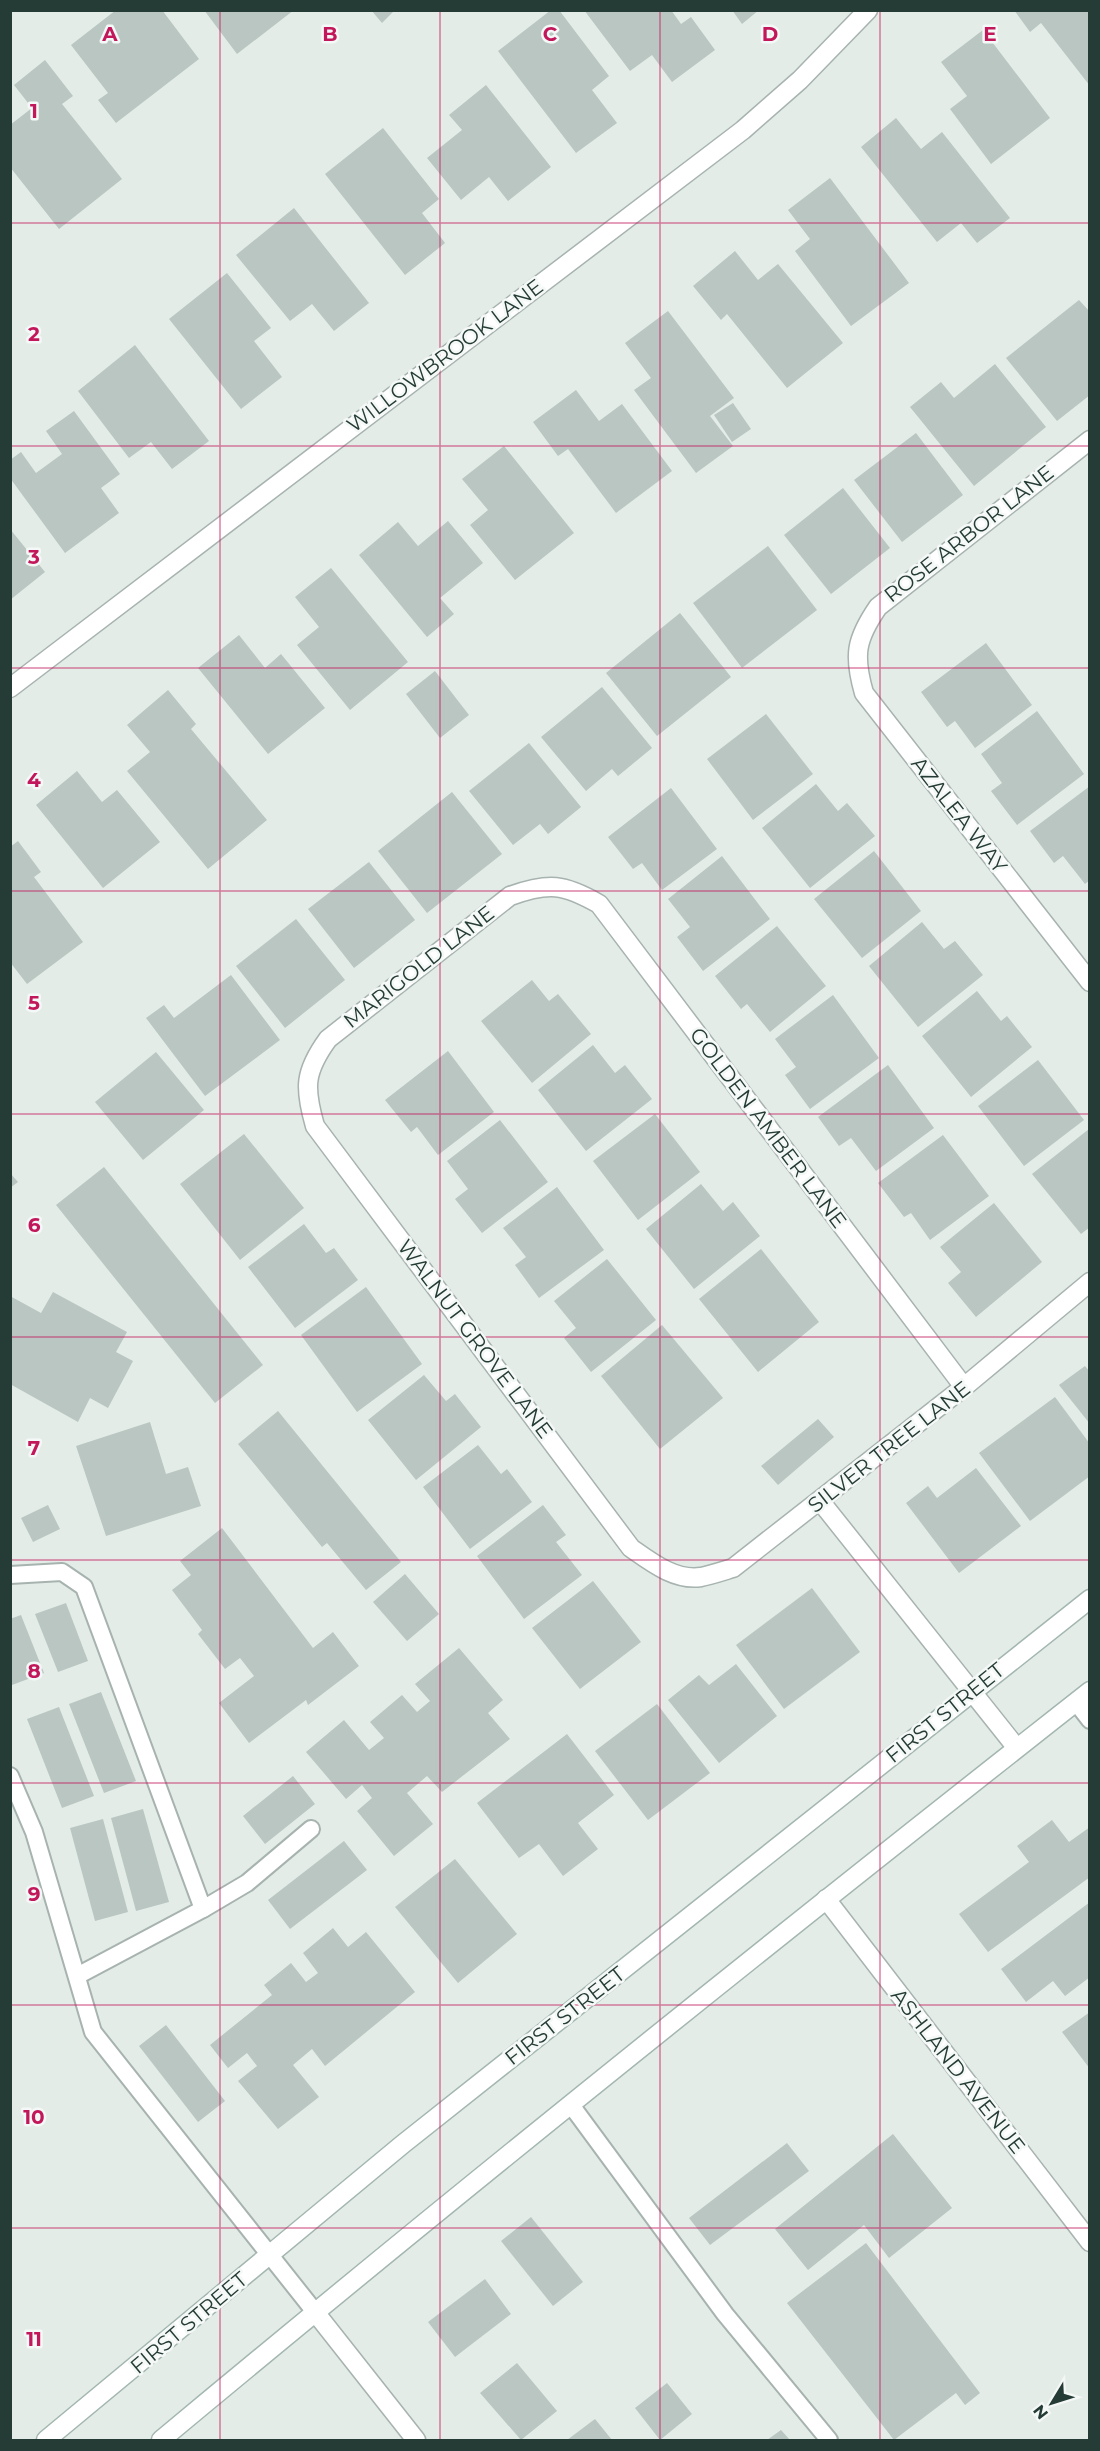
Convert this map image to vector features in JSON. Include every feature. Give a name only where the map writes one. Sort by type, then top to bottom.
[{"type":"street","name":"WILLOWBROOK LANE","points":[[10,688],[743,130],[800,80],[868,10]]},
{"type":"street","name":"ROSE ARBOR LANE","points":[[860,638],[864,627],[878,606],[1089,440]]},
{"type":"street","name":"AZALEA WAY","points":[[860,638],[857,669],[864,693],[1089,982]]},
{"type":"street","name":"MARIGOLD LANE","points":[[307,1083],[316,1056],[328,1039],[510,896],[537,886],[558,886]]},
{"type":"street","name":"GOLDEN AMBER LANE","points":[[558,886],[575,890],[599,904],[964,1388]]},
{"type":"street","name":"WALNUT GROVE LANE","points":[[307,1083],[308,1099],[315,1126],[631,1548],[673,1574]]},
{"type":"street","name":"SILVER TREE LANE","points":[[673,1574],[698,1578],[733,1568],[821,1502],[964,1388],[1089,1282]]},
{"type":"street","points":[[821,1502],[1016,1747]]},
{"type":"street","name":"FIRST STREET","points":[[46,2440],[271,2256],[403,2144],[1089,1599]]},
{"type":"street","points":[[161,2440],[315,2312],[826,1899],[1082,1697]]},
{"type":"street","name":"ASHLAND AVENUE","points":[[826,1899],[1089,2242]]},
{"type":"street","points":[[315,2312],[416,2440]]},
{"type":"lane","points":[[10,1575],[62,1572],[84,1587],[203,1909]]},
{"type":"lane","points":[[1082,1697],[1089,1720]]},
{"type":"lane","points":[[10,1776],[34,1832],[93,2032],[315,2312]]},
{"type":"lane","points":[[77,1976],[203,1909],[246,1883],[310,1829]]},
{"type":"lane","points":[[571,2105],[725,2314],[829,2440]]},
{"type":"building","points":[[116,10],[162,10],[199,59],[116,123],[98,100],[108,93],[71,45]]},
{"type":"building","points":[[204,10],[294,10],[237,54]]},
{"type":"building","points":[[371,10],[395,10],[382,23]]},
{"type":"building","points":[[551,10],[559,10],[609,76],[592,90],[617,123],[576,153],[498,51]]},
{"type":"building","points":[[584,10],[671,10],[681,24],[691,17],[715,50],[672,82],[652,55],[630,71]]},
{"type":"building","points":[[732,10],[759,10],[742,24]]},
{"type":"building","points":[[1014,10],[1090,10],[1090,86],[1041,23],[1030,32]]},
{"type":"building","points":[[983,30],[1050,118],[991,164],[950,109],[967,96],[941,62]]},
{"type":"building","points":[[45,60],[73,96],[62,104],[122,179],[59,229],[10,167],[10,125],[32,108],[14,85]]},
{"type":"building","points":[[486,85],[551,167],[508,201],[489,177],[461,200],[427,158],[462,130],[449,115]]},
{"type":"building","points":[[896,118],[921,149],[942,132],[1010,218],[977,243],[961,223],[937,242],[861,147]]},
{"type":"building","points":[[383,128],[439,199],[422,213],[445,243],[405,275],[325,174]]},
{"type":"building","points":[[830,178],[909,283],[851,326],[795,251],[810,239],[788,210]]},
{"type":"building","points":[[294,208],[369,303],[334,331],[312,304],[290,321],[236,255]]},
{"type":"building","points":[[735,251],[758,280],[778,264],[843,343],[787,388],[727,314],[721,320],[693,286]]},
{"type":"building","points":[[227,273],[271,328],[254,341],[282,377],[241,409],[169,319]]},
{"type":"building","points":[[1079,300],[1090,312],[1090,395],[1057,421],[1006,358]]},
{"type":"building","points":[[668,311],[734,398],[710,416],[733,446],[696,473],[634,390],[651,378],[625,343]]},
{"type":"building","points":[[135,345],[209,441],[172,469],[151,442],[129,458],[78,391]]},
{"type":"building","points":[[995,364],[1046,427],[974,486],[910,407],[941,382],[954,398]]},
{"type":"building","points":[[576,390],[599,421],[622,404],[672,471],[616,513],[568,449],[558,456],[533,422]]},
{"type":"building","points":[[733,403],[751,429],[732,442],[714,415]]},
{"type":"building","points":[[74,411],[120,474],[101,488],[119,513],[65,553],[10,478],[10,460],[21,452],[36,473],[62,454],[46,431]]},
{"type":"building","points":[[916,433],[963,495],[902,542],[854,480]]},
{"type":"building","points":[[504,446],[574,533],[515,580],[470,525],[488,510],[462,479]]},
{"type":"building","points":[[843,488],[890,548],[831,594],[784,535]]},
{"type":"building","points":[[448,521],[483,563],[440,598],[454,614],[427,637],[359,555],[398,522],[418,546]]},
{"type":"building","points":[[10,529],[45,572],[10,600]]},
{"type":"building","points":[[768,546],[817,610],[742,668],[693,603]]},
{"type":"building","points":[[331,568],[408,662],[350,710],[297,645],[319,627],[295,597]]},
{"type":"building","points":[[680,613],[731,677],[657,736],[606,673]]},
{"type":"building","points":[[239,635],[265,668],[281,654],[325,708],[268,754],[198,668]]},
{"type":"building","points":[[986,643],[1032,705],[975,748],[955,721],[947,727],[921,692]]},
{"type":"building","points":[[435,671],[469,715],[440,738],[406,694]]},
{"type":"building","points":[[602,687],[652,748],[618,776],[612,769],[586,791],[541,737]]},
{"type":"building","points":[[168,690],[196,724],[191,729],[267,820],[208,869],[127,771],[150,752],[127,725]]},
{"type":"building","points":[[1037,711],[1084,774],[1017,825],[991,791],[1002,783],[981,754]]},
{"type":"building","points":[[766,714],[813,774],[753,820],[707,759]]},
{"type":"building","points":[[529,743],[581,807],[548,834],[540,824],[513,845],[469,791]]},
{"type":"building","points":[[77,771],[102,802],[117,790],[160,842],[103,888],[36,805]]},
{"type":"building","points":[[816,784],[838,811],[847,803],[875,836],[810,888],[762,828]]},
{"type":"building","points":[[1090,786],[1090,880],[1085,884],[1063,856],[1054,863],[1030,831]]},
{"type":"building","points":[[671,788],[717,849],[662,890],[642,863],[633,869],[608,837]]},
{"type":"building","points":[[452,792],[502,854],[427,913],[378,851]]},
{"type":"building","points":[[18,841],[41,872],[34,877],[83,942],[27,984],[10,962],[10,847]]},
{"type":"building","points":[[874,851],[921,911],[862,958],[814,899]]},
{"type":"building","points":[[722,856],[770,919],[703,971],[677,937],[690,927],[668,899]]},
{"type":"building","points":[[369,862],[415,920],[354,968],[308,909]]},
{"type":"building","points":[[296,919],[345,980],[285,1028],[236,966]]},
{"type":"building","points":[[922,922],[944,949],[955,941],[983,975],[918,1027],[869,966]]},
{"type":"building","points":[[777,926],[826,986],[770,1032],[747,1004],[741,1009],[715,976]]},
{"type":"building","points":[[231,975],[280,1040],[205,1096],[146,1018],[164,1005],[174,1018]]},
{"type":"building","points":[[532,980],[549,1001],[558,994],[591,1034],[532,1083],[481,1021]]},
{"type":"building","points":[[977,991],[1001,1021],[1007,1016],[1032,1047],[971,1097],[922,1036]]},
{"type":"building","points":[[833,995],[879,1058],[810,1109],[785,1075],[796,1067],[775,1039]]},
{"type":"building","points":[[593,1045],[615,1073],[625,1065],[652,1099],[586,1151],[538,1090]]},
{"type":"building","points":[[448,1051],[494,1112],[438,1155],[417,1127],[411,1132],[385,1100]]},
{"type":"building","points":[[156,1052],[204,1110],[143,1160],[95,1102]]},
{"type":"building","points":[[1038,1060],[1084,1120],[1024,1166],[978,1106]]},
{"type":"building","points":[[888,1065],[934,1128],[876,1171],[851,1138],[839,1146],[818,1117]]},
{"type":"building","points":[[655,1114],[700,1172],[638,1220],[593,1161]]},
{"type":"building","points":[[500,1120],[548,1182],[482,1233],[455,1199],[468,1189],[447,1161]]},
{"type":"building","points":[[1089,1129],[1090,1227],[1081,1234],[1032,1174]]},
{"type":"building","points":[[244,1134],[304,1208],[240,1260],[180,1184]]},
{"type":"building","points":[[943,1135],[989,1196],[930,1240],[911,1213],[904,1217],[878,1183]]},
{"type":"building","points":[[104,1167],[263,1365],[215,1403],[56,1205]]},
{"type":"building","points":[[10,1173],[18,1182],[10,1188]]},
{"type":"building","points":[[701,1184],[723,1211],[733,1202],[760,1236],[694,1289],[646,1229]]},
{"type":"building","points":[[557,1187],[604,1250],[539,1298],[515,1265],[526,1257],[503,1228]]},
{"type":"building","points":[[994,1203],[1042,1262],[976,1317],[948,1283],[961,1272],[940,1247]]},
{"type":"building","points":[[304,1224],[326,1253],[334,1248],[358,1280],[295,1328],[248,1267]]},
{"type":"building","points":[[761,1249],[819,1322],[758,1372],[699,1299]]},
{"type":"building","points":[[607,1259],[656,1320],[591,1372],[564,1338],[576,1328],[554,1301]]},
{"type":"building","points":[[366,1287],[422,1364],[357,1412],[301,1335]]},
{"type":"building","points":[[53,1292],[127,1332],[116,1352],[133,1361],[108,1408],[90,1398],[78,1422],[10,1384],[10,1296],[41,1313]]},
{"type":"building","points":[[662,1325],[723,1398],[660,1449],[601,1376]]},
{"type":"building","points":[[1085,1366],[1090,1372],[1090,1424],[1059,1385]]},
{"type":"building","points":[[424,1375],[446,1401],[455,1394],[481,1427],[416,1480],[368,1420]]},
{"type":"building","points":[[1055,1397],[1090,1444],[1090,1476],[1030,1521],[979,1453]]},
{"type":"building","points":[[278,1411],[401,1562],[366,1590],[327,1543],[322,1547],[238,1444]]},
{"type":"building","points":[[818,1419],[834,1437],[778,1485],[761,1466]]},
{"type":"building","points":[[150,1422],[166,1474],[188,1467],[201,1506],[106,1536],[76,1446]]},
{"type":"building","points":[[478,1445],[501,1474],[507,1469],[532,1502],[470,1549],[423,1487]]},
{"type":"building","points":[[976,1468],[1021,1526],[959,1573],[906,1503],[928,1486],[937,1498]]},
{"type":"building","points":[[48,1505],[60,1529],[33,1542],[21,1518]]},
{"type":"building","points":[[543,1505],[566,1535],[556,1542],[582,1575],[524,1619],[477,1556]]},
{"type":"building","points":[[222,1528],[313,1648],[333,1632],[359,1666],[308,1705],[306,1700],[249,1743],[219,1703],[254,1676],[240,1658],[225,1669],[198,1634],[202,1630],[172,1590],[191,1575],[180,1561]]},
{"type":"building","points":[[405,1574],[439,1614],[407,1641],[373,1602]]},
{"type":"building","points":[[593,1581],[641,1642],[580,1689],[532,1628]]},
{"type":"building","points":[[812,1588],[860,1652],[784,1709],[736,1645]]},
{"type":"building","points":[[66,1603],[88,1661],[58,1672],[35,1614]]},
{"type":"building","points":[[21,1615],[44,1673],[12,1685],[10,1680],[10,1619]]},
{"type":"building","points":[[459,1648],[503,1700],[488,1713],[510,1739],[442,1792],[427,1776],[407,1793],[433,1824],[394,1856],[357,1811],[372,1798],[362,1785],[346,1799],[306,1752],[344,1720],[369,1750],[384,1738],[370,1722],[402,1695],[417,1712],[430,1701],[415,1684]]},
{"type":"building","points":[[736,1664],[777,1716],[719,1763],[668,1700],[699,1675],[709,1685]]},
{"type":"building","points":[[101,1692],[136,1781],[104,1793],[69,1704]]},
{"type":"building","points":[[657,1704],[710,1773],[648,1820],[595,1751]]},
{"type":"building","points":[[59,1707],[94,1796],[62,1808],[27,1719]]},
{"type":"building","points":[[567,1734],[614,1795],[578,1823],[598,1849],[563,1876],[539,1844],[519,1858],[477,1803]]},
{"type":"building","points":[[293,1776],[315,1804],[265,1844],[243,1816]]},
{"type":"building","points":[[143,1809],[169,1902],[136,1911],[111,1818]]},
{"type":"building","points":[[103,1819],[128,1912],[95,1921],[70,1828]]},
{"type":"building","points":[[1052,1820],[1069,1842],[1090,1827],[1090,1877],[988,1952],[959,1914],[1029,1862],[1017,1846]]},
{"type":"building","points":[[344,1841],[367,1870],[290,1929],[268,1900]]},
{"type":"building","points":[[455,1859],[517,1934],[458,1983],[395,1907]]},
{"type":"building","points":[[1090,1902],[1090,1977],[1065,1996],[1053,1981],[1026,2002],[1001,1969]]},
{"type":"building","points":[[333,1928],[348,1947],[366,1932],[415,1992],[325,2066],[312,2049],[293,2065],[319,2097],[278,2129],[238,2081],[257,2066],[247,2053],[228,2068],[210,2045],[272,1995],[264,1985],[291,1963],[306,1982],[318,1973],[303,1953]]},
{"type":"building","points":[[1090,2012],[1090,2069],[1062,2032]]},
{"type":"building","points":[[166,2025],[225,2101],[198,2122],[139,2046]]},
{"type":"building","points":[[893,2134],[952,2208],[889,2258],[864,2225],[808,2270],[775,2229]]},
{"type":"building","points":[[787,2143],[809,2171],[710,2245],[689,2218]]},
{"type":"building","points":[[531,2217],[583,2282],[553,2306],[501,2241]]},
{"type":"building","points":[[866,2243],[980,2393],[965,2405],[956,2393],[894,2440],[787,2303]]},
{"type":"building","points":[[485,2279],[511,2314],[455,2357],[428,2322]]},
{"type":"building","points":[[517,2363],[557,2411],[521,2440],[480,2393]]},
{"type":"building","points":[[667,2383],[692,2414],[660,2440],[635,2408]]},
{"type":"building","points":[[595,2419],[612,2440],[567,2440]]},
{"type":"building","points":[[781,2430],[790,2440],[767,2440]]}]
